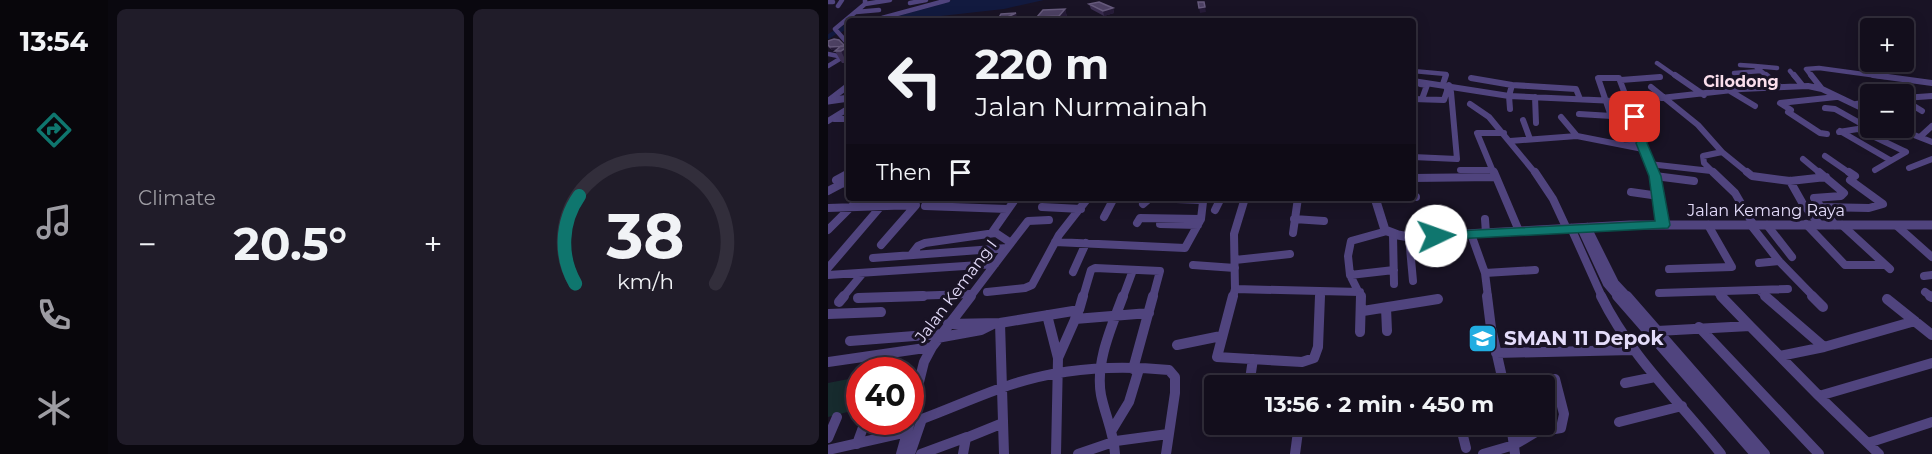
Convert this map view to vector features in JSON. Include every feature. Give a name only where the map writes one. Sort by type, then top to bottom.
[{"type":"street","points":[[838,6],[842,0]]},
{"type":"street","points":[[848,18],[865,2],[890,0]]},
{"type":"street","points":[[882,18],[948,0]]},
{"type":"street","points":[[916,10],[924,1]]},
{"type":"street","points":[[910,3],[924,1]]},
{"type":"street","points":[[854,12],[879,10]]},
{"type":"street","points":[[837,29],[846,20]]},
{"type":"street","points":[[828,28],[837,29],[846,24]]},
{"type":"street","points":[[837,29],[841,39],[846,43]]},
{"type":"street","points":[[828,54],[843,57],[829,65]]},
{"type":"street","points":[[1657,63],[1704,95]]},
{"type":"street","points":[[1740,65],[1777,68]]},
{"type":"street","points":[[1416,99],[1444,100],[1446,74],[1449,66]]},
{"type":"street","points":[[1755,66],[1779,86]]},
{"type":"street","points":[[1822,89],[1806,69],[1823,68],[1932,83]]},
{"type":"street","points":[[1416,71],[1446,74]]},
{"type":"street","points":[[1743,79],[1733,72],[1761,71]]},
{"type":"street","points":[[1790,71],[1802,86]]},
{"type":"street","points":[[1467,88],[1472,75],[1512,85],[1576,88],[1580,99]]},
{"type":"street","points":[[1611,116],[1598,78],[1658,76]]},
{"type":"street","points":[[1620,79],[1628,102]]},
{"type":"street","points":[[1416,82],[1467,88],[1509,96],[1637,102]]},
{"type":"street","points":[[1416,82],[1426,84],[1422,99]]},
{"type":"street","points":[[1510,109],[1509,96],[1512,85]]},
{"type":"street","points":[[1416,157],[1456,159],[1451,92],[1446,86]]},
{"type":"street","points":[[1660,98],[1779,86],[1802,86],[1822,89],[1859,104]]},
{"type":"street","points":[[828,101],[846,87]]},
{"type":"street","points":[[1651,87],[1660,98],[1689,117],[1712,138],[1722,152],[1751,176],[1790,181],[1826,177]]},
{"type":"street","points":[[1730,91],[1755,106]]},
{"type":"street","points":[[1914,91],[1932,103]]},
{"type":"street","points":[[1914,98],[1932,96]]},
{"type":"street","points":[[1535,97],[1536,123]]},
{"type":"street","points":[[1837,97],[1780,103],[1820,133],[1828,136],[1840,131],[1858,129],[1906,152],[1875,170]]},
{"type":"street","points":[[828,101],[845,99]]},
{"type":"street","points":[[1470,104],[1479,106],[1542,181],[1576,228],[1611,284],[1765,454]]},
{"type":"street","points":[[1914,106],[1922,111]]},
{"type":"street","points":[[1825,108],[1834,109],[1860,122]]},
{"type":"street","points":[[830,120],[846,110]]},
{"type":"street","points":[[1579,114],[1644,118]]},
{"type":"street","points":[[1561,117],[1577,136]]},
{"type":"street","points":[[1635,117],[1636,129]]},
{"type":"street","points":[[830,120],[846,118]]},
{"type":"street","points":[[1523,120],[1530,139]]},
{"type":"street","points":[[1920,137],[1932,126]]},
{"type":"street","points":[[1620,127],[1636,129],[1645,138],[1642,146],[1655,176],[1663,225]]},
{"type":"street","points":[[1840,131],[1890,160]]},
{"type":"street","points":[[1504,133],[1477,133],[1519,231]]},
{"type":"street","points":[[1914,135],[1932,142]]},
{"type":"street","points":[[1510,141],[1577,136],[1642,146]]},
{"type":"street","points":[[1617,136],[1642,146]]},
{"type":"street","points":[[1722,152],[1703,156],[1705,166],[1735,192],[1764,243],[1823,307]]},
{"type":"street","points":[[1820,207],[1869,208],[1883,204],[1850,180],[1855,176],[1825,156]]},
{"type":"street","points":[[1803,159],[1844,195],[1814,198],[1820,207],[1888,267],[1845,266],[1806,224]]},
{"type":"street","points":[[1909,168],[1932,159]]},
{"type":"street","points":[[1649,164],[1711,171]]},
{"type":"street","points":[[1460,170],[1494,174]]},
{"type":"street","points":[[846,174],[836,180],[846,183]]},
{"type":"street","points":[[1416,178],[1494,174]]},
{"type":"street","points":[[1655,176],[1694,181]]},
{"type":"street","points":[[1790,181],[1803,204],[1820,225]]},
{"type":"street","points":[[828,192],[846,183]]},
{"type":"street","points":[[1631,192],[1659,196]]},
{"type":"street","points":[[828,230],[857,201]]},
{"type":"street","points":[[828,268],[885,201]]},
{"type":"street","name":"Jalan Kemang I","points":[[924,362],[948,324],[1009,246],[995,233],[994,226],[1014,201]]},
{"type":"street","points":[[987,292],[1028,287],[1054,242],[1086,201]]},
{"type":"street","points":[[1104,217],[1112,201]]},
{"type":"street","points":[[1143,204],[1147,201]]},
{"type":"street","points":[[1054,242],[1183,252],[1199,222],[1204,205],[1202,201]]},
{"type":"street","points":[[1215,210],[1220,201]]},
{"type":"street","points":[[1244,201],[1234,234],[1234,289],[1217,357],[1302,362],[1314,358],[1318,347],[1320,291]]},
{"type":"street","points":[[1293,232],[1297,201]]},
{"type":"street","points":[[1375,201],[1378,219],[1390,233],[1394,284]]},
{"type":"street","points":[[828,208],[914,204],[916,207],[881,245]]},
{"type":"street","points":[[925,206],[1007,209]]},
{"type":"street","points":[[1042,207],[1081,209]]},
{"type":"street","points":[[1140,218],[1199,222],[1137,223],[1140,218]]},
{"type":"street","points":[[1294,219],[1324,221]]},
{"type":"street","points":[[1485,219],[1486,233]]},
{"type":"street","points":[[873,258],[1009,246],[1028,221],[1049,220]]},
{"type":"street","name":"Jalan Kemang Raya","points":[[1390,233],[1409,237],[1663,225],[1932,225]]},
{"type":"street","points":[[1669,269],[1732,267],[1708,225]]},
{"type":"street","points":[[1767,225],[1792,257]]},
{"type":"street","points":[[1897,226],[1932,257]]},
{"type":"street","points":[[1576,228],[1598,289],[1620,332],[1721,454]]},
{"type":"street","points":[[911,255],[918,246],[925,243],[995,233]]},
{"type":"street","points":[[1360,332],[1363,311],[1360,292],[1350,275],[1348,256],[1351,241],[1390,233]]},
{"type":"street","points":[[1471,234],[1485,273],[1487,305],[1501,375]]},
{"type":"street","points":[[1409,237],[1413,281]]},
{"type":"street","points":[[1764,243],[1780,242]]},
{"type":"street","points":[[1073,272],[1086,243]]},
{"type":"street","points":[[1193,265],[1235,264],[1290,255]]},
{"type":"street","points":[[1759,263],[1779,261]]},
{"type":"street","points":[[828,275],[995,264]]},
{"type":"street","points":[[1058,358],[1093,268],[1161,272],[1149,313],[1129,402],[1112,430]]},
{"type":"street","points":[[1115,454],[1116,441],[1100,389],[1099,370],[1132,270]]},
{"type":"street","points":[[1350,275],[1394,270]]},
{"type":"street","points":[[1485,273],[1534,270]]},
{"type":"street","points":[[839,302],[863,273]]},
{"type":"street","points":[[1234,289],[1360,292]]},
{"type":"street","points":[[1659,293],[1788,289]]},
{"type":"street","points":[[1760,291],[1824,347]]},
{"type":"street","points":[[1717,292],[1879,454]]},
{"type":"street","points":[[858,298],[970,294]]},
{"type":"street","points":[[1363,311],[1438,299]]},
{"type":"street","points":[[1887,299],[1932,334]]},
{"type":"street","points":[[1386,308],[1387,331]]},
{"type":"street","points":[[828,314],[881,312]]},
{"type":"street","points":[[948,324],[997,323],[1047,315],[1149,313]]},
{"type":"street","points":[[1047,315],[1058,358],[1056,454]]},
{"type":"street","points":[[1780,356],[1824,347],[1915,321]]},
{"type":"street","points":[[828,363],[981,330],[997,323]]},
{"type":"street","points":[[997,323],[1004,389],[1004,454]]},
{"type":"street","points":[[1654,331],[1699,327],[1750,327]]},
{"type":"street","points":[[1699,327],[1819,454]]},
{"type":"street","points":[[1654,331],[1755,454]]},
{"type":"street","points":[[1177,345],[1221,336]]},
{"type":"street","points":[[850,341],[937,340]]},
{"type":"street","points":[[1496,353],[1536,351],[1597,354],[1633,350]]},
{"type":"street","points":[[1251,375],[1253,359]]},
{"type":"street","points":[[1819,396],[1932,363]]},
{"type":"street","points":[[910,454],[922,419],[1014,384],[1058,375],[1099,370],[1136,369],[1169,370],[1174,377],[1175,393],[1166,454]]},
{"type":"street","points":[[1625,383],[1655,377]]},
{"type":"street","points":[[1555,379],[1564,414],[1562,428],[1555,429]]},
{"type":"street","points":[[1619,422],[1682,406]]},
{"type":"street","points":[[828,438],[837,417]]},
{"type":"street","points":[[1868,443],[1932,422]]},
{"type":"street","points":[[921,454],[1003,423]]},
{"type":"street","points":[[1078,454],[1116,441],[1168,434]]},
{"type":"street","points":[[857,444],[860,435]]},
{"type":"street","points":[[828,450],[857,444],[880,435]]},
{"type":"street","name":"Jalan Kemang I","points":[[901,454],[906,435]]},
{"type":"street","points":[[963,454],[964,443],[970,435]]},
{"type":"street","points":[[1295,454],[1298,435]]},
{"type":"street","points":[[1463,435],[1466,448]]},
{"type":"street","points":[[1482,454],[1514,449],[1532,435]]},
{"type":"green space","points":[[846,380],[846,412],[828,417],[828,383]]},
{"type":"water","points":[[952,0],[1044,0],[1004,9],[936,18],[889,18]]},
{"type":"building","points":[[1099,2],[1113,8],[1103,11],[1089,4]]},
{"type":"building","points":[[1198,2],[1204,2],[1205,7],[1199,8]]},
{"type":"building","points":[[1065,9],[1059,16],[1037,17],[1043,10]]},
{"type":"building","points":[[1016,13],[1005,18],[999,18],[1001,14]]},
{"type":"building","points":[[839,40],[845,46],[830,47],[828,41]]},
{"type":"building","points":[[841,46],[846,46],[841,51],[835,51]]},
{"type":"waterway","points":[[839,31],[846,27]]},
{"type":"waterway","points":[[828,37],[834,33]]},
{"type":"place","name":"SMAN 11 Depok","points":[[1483,338]]},
{"type":"district","name":"Cilodong","points":[[1741,81]]},
{"type":"route","points":[[1436,236],[1663,225],[1655,176],[1643,149],[1642,143],[1645,138],[1635,129],[1637,126],[1635,117]]}]
